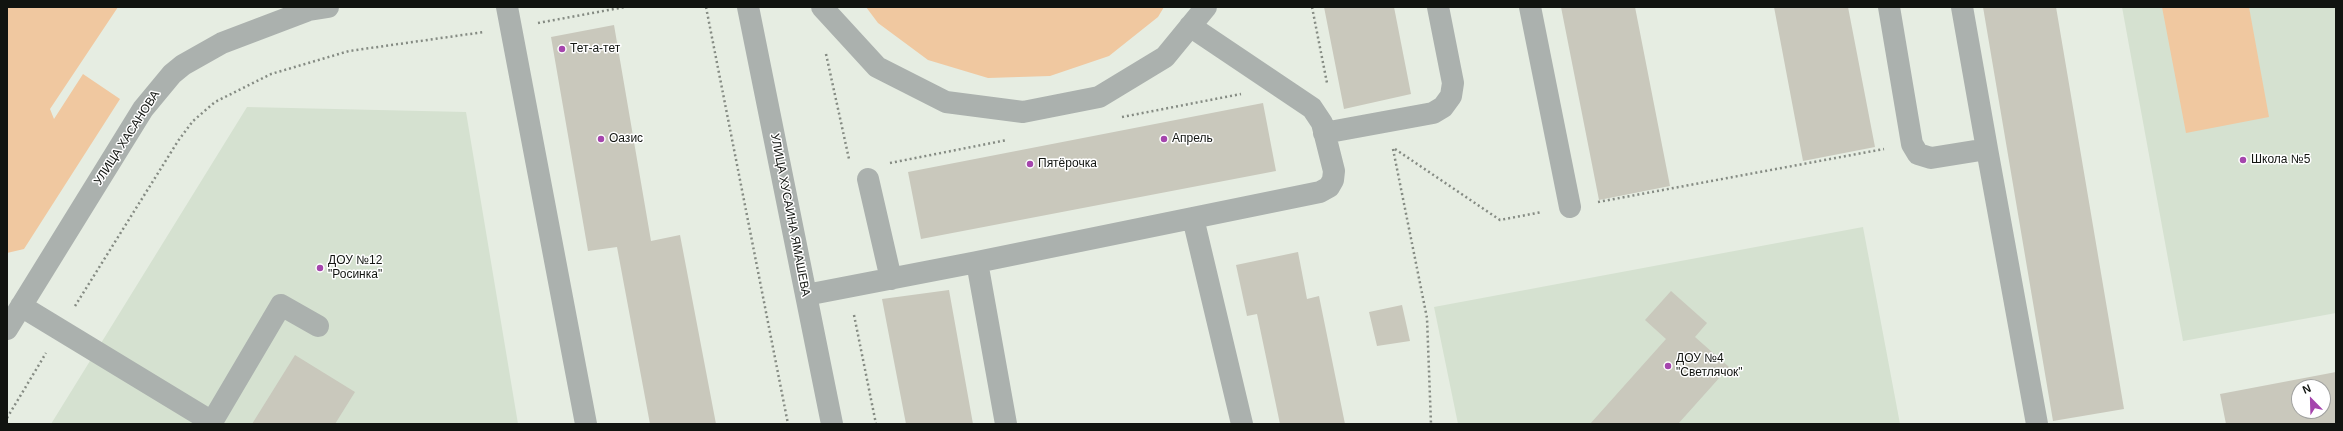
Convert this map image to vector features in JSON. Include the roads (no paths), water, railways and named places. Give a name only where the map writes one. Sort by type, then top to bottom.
[{"type":"street","points":[[507,7],[586,424]]},
{"type":"street","name":"УЛИЦА ХУСАИНА ЯМАШЕВА","points":[[748,7],[832,424]]},
{"type":"street","points":[[822,7],[877,67],[946,102],[1022,112],[1099,97],[1165,57],[1206,7]]},
{"type":"street","points":[[1324,133],[1433,113],[1443,107],[1451,96],[1453,83],[1438,7]]},
{"type":"street","points":[[1530,7],[1570,207]]},
{"type":"street","points":[[1889,7],[1912,144],[1918,154],[1931,158],[1987,149]]},
{"type":"street","points":[[1962,7],[2037,424]]},
{"type":"street","name":"УЛИЦА ХАСАНОВА","points":[[7,329],[143,109],[172,74],[183,65],[222,43],[314,8]]},
{"type":"street","points":[[806,295],[977,262],[1320,192],[1329,187],[1333,180],[1334,171],[1318,114],[1304,101],[1190,26]]},
{"type":"street","points":[[868,179],[891,279]]},
{"type":"street","points":[[1193,218],[1242,424]]},
{"type":"street","points":[[977,262],[1006,424]]},
{"type":"street","points":[[21,306],[212,423],[281,305],[318,326]]},
{"type":"place","name":"Тет-а-тет","points":[[562,49]]},
{"type":"place","name":"Оазис","points":[[601,139]]},
{"type":"place","name":"Апрель","points":[[1164,139]]},
{"type":"place","name":"Школа №5","points":[[2243,160]]},
{"type":"place","name":"Пятёрочка","points":[[1030,164]]},
{"type":"place","name":"ДОУ №12 \"Росинка\"","points":[[320,268]]},
{"type":"place","name":"ДОУ №4 \"Светлячок\"","points":[[1668,366]]}]
